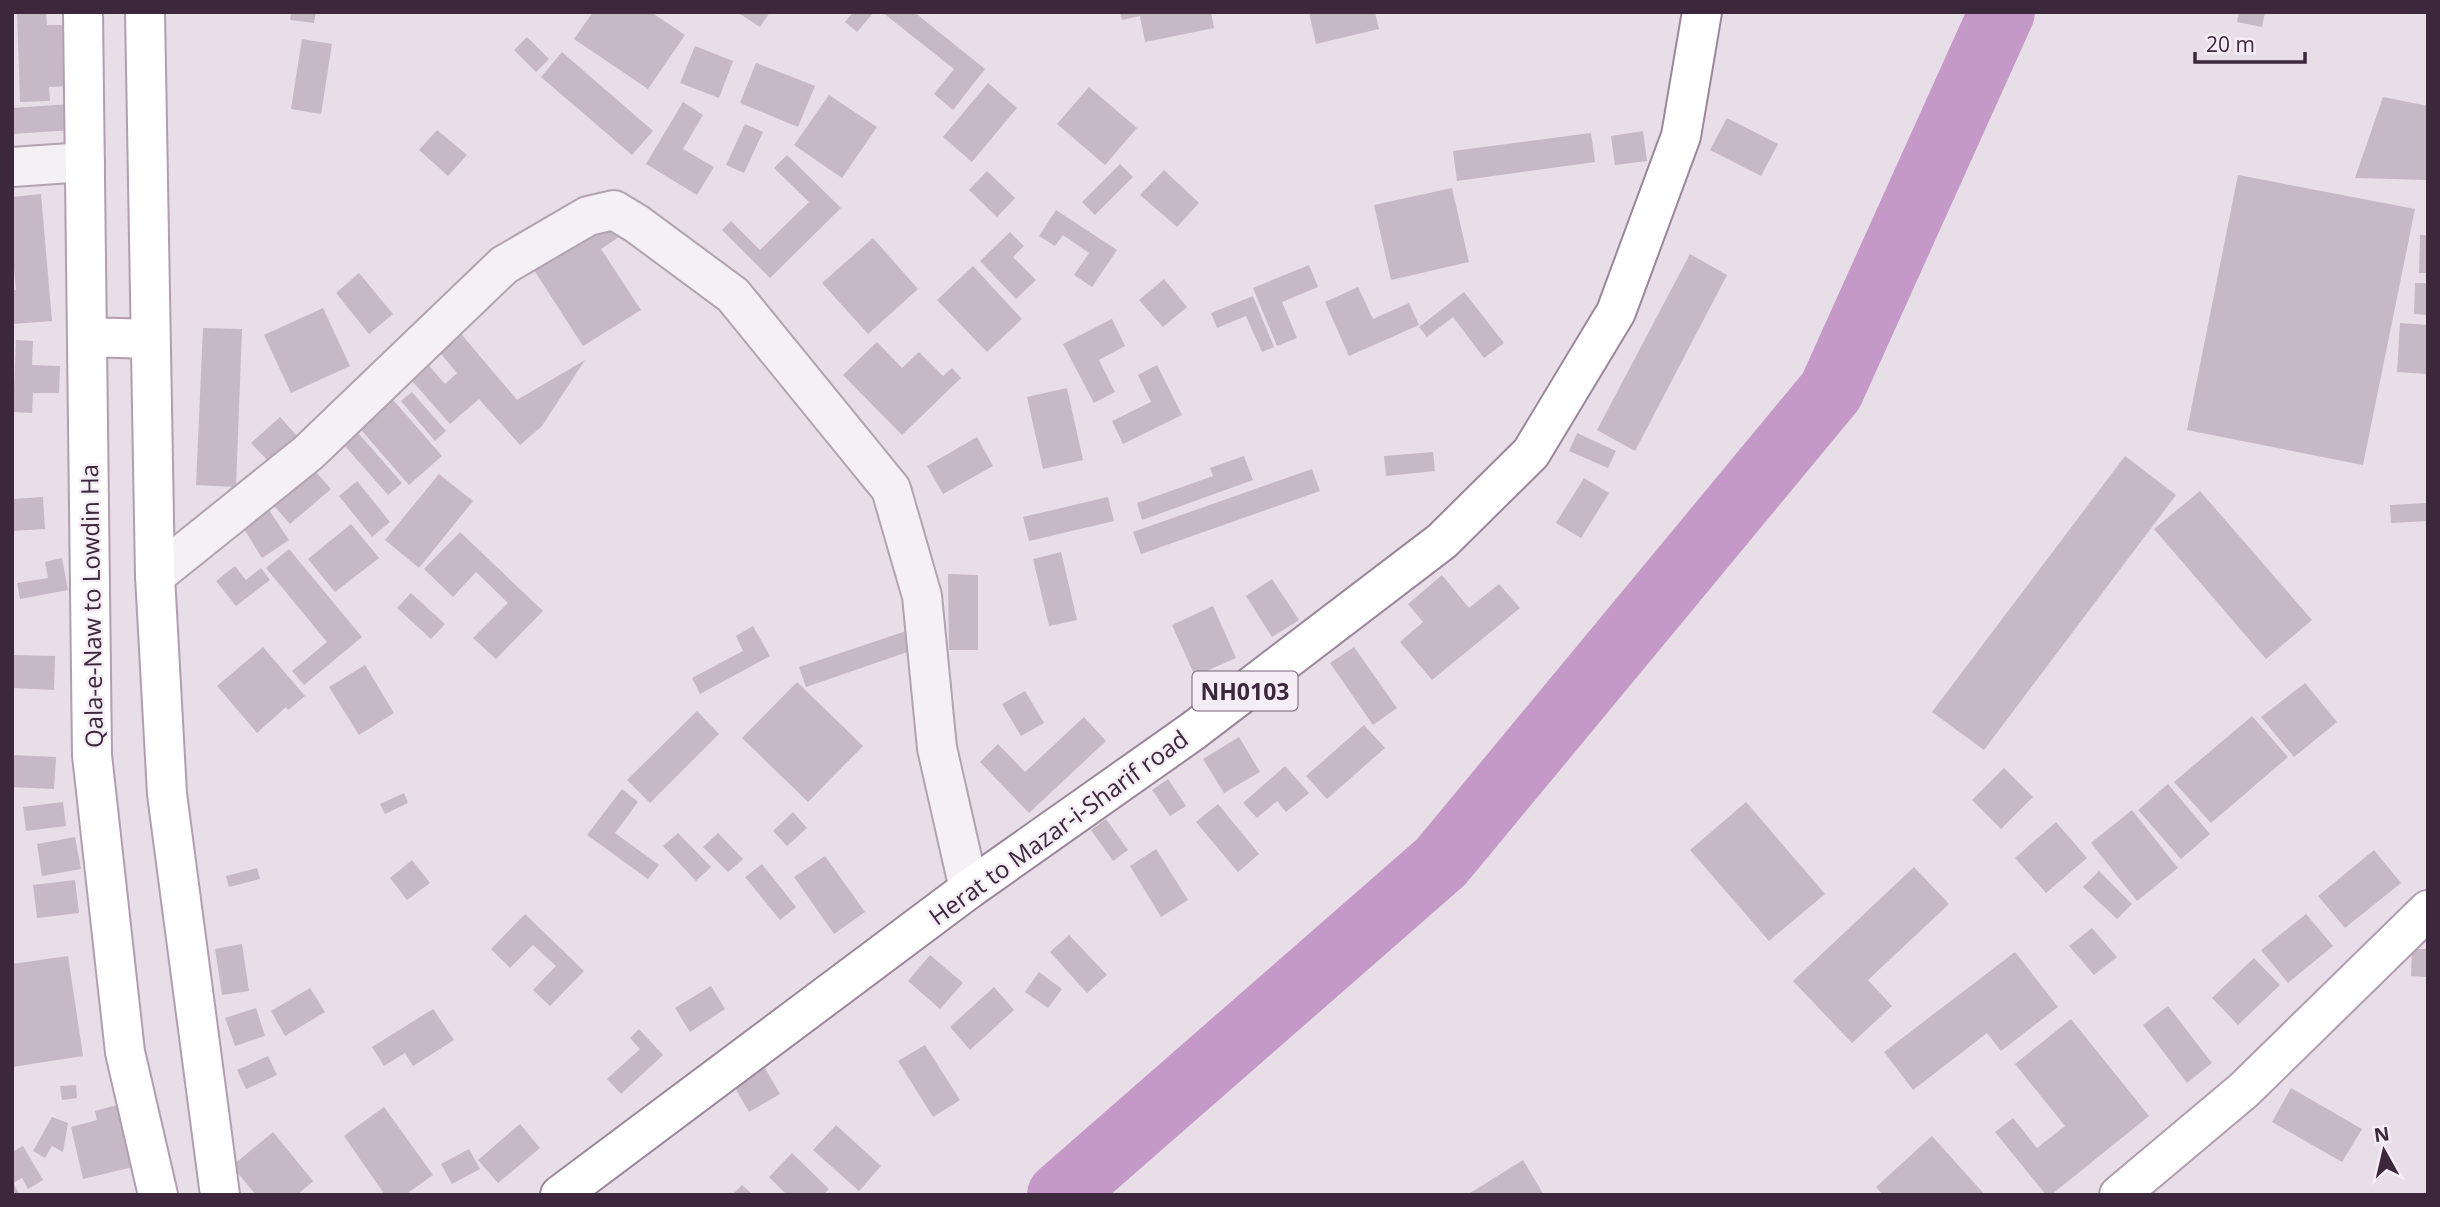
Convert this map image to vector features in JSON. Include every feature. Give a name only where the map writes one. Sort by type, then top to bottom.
[{"type":"main road","name":"Qala-e-Naw to Lowdin Ha","points":[[83,12],[92,755],[125,1052],[158,1195]]},
{"type":"main road","points":[[145,12],[155,576],[167,794],[220,1195]]},
{"type":"main road","name":"Herat to Mazar-i-Sharif road","points":[[560,1195],[969,889],[1193,731],[1442,541],[1531,453],[1616,312],[1681,136],[1702,12]]},
{"type":"main road","points":[[88,337],[150,339]]},
{"type":"main road","points":[[2119,1195],[2244,1090],[2428,909]]},
{"type":"street","points":[[12,167],[85,162]]},
{"type":"street","points":[[155,576],[308,453],[504,265],[588,216],[614,210],[733,295],[891,489],[922,596],[937,748],[969,889]]},
{"type":"building","points":[[17,12],[46,12],[47,25],[68,25],[70,86],[49,87],[50,101],[20,102]]},
{"type":"building","points":[[291,12],[316,12],[314,23],[290,20]]},
{"type":"building","points":[[593,12],[651,12],[685,35],[648,89],[574,39]]},
{"type":"building","points":[[737,12],[770,12],[760,27]]},
{"type":"building","points":[[853,12],[874,12],[857,32],[845,22]]},
{"type":"building","points":[[882,12],[914,12],[985,69],[953,110],[934,94],[954,69]]},
{"type":"building","points":[[1120,12],[1211,12],[1214,28],[1145,42],[1140,16],[1122,20]]},
{"type":"building","points":[[1309,12],[1375,12],[1379,29],[1316,44]]},
{"type":"building","points":[[2239,12],[2265,12],[2262,27],[2237,22]]},
{"type":"building","points":[[527,37],[549,59],[536,72],[514,50]]},
{"type":"building","points":[[302,39],[332,44],[321,114],[291,109]]},
{"type":"building","points":[[695,46],[733,61],[719,98],[680,83]]},
{"type":"building","points":[[562,52],[653,131],[632,155],[541,77]]},
{"type":"building","points":[[756,63],[815,86],[798,127],[740,103]]},
{"type":"building","points":[[988,83],[1017,108],[972,162],[943,137]]},
{"type":"building","points":[[1089,87],[1137,128],[1105,165],[1057,124]]},
{"type":"building","points":[[829,95],[877,127],[842,178],[794,145]]},
{"type":"building","points":[[2383,97],[2428,106],[2428,180],[2355,178]]},
{"type":"building","points":[[683,102],[703,115],[683,149],[714,167],[697,195],[646,164]]},
{"type":"building","points":[[70,104],[72,130],[12,134],[12,108]]},
{"type":"building","points":[[1727,118],[1778,144],[1761,176],[1710,150]]},
{"type":"building","points":[[745,124],[763,132],[744,173],[726,165]]},
{"type":"building","points":[[437,130],[467,155],[448,176],[419,150]]},
{"type":"building","points":[[1643,131],[1647,161],[1615,165],[1611,136]]},
{"type":"building","points":[[1591,133],[1595,162],[1457,181],[1453,151]]},
{"type":"building","points":[[787,155],[841,208],[770,278],[722,230],[731,221],[760,250],[809,202],[774,168]]},
{"type":"building","points":[[1120,164],[1133,177],[1095,215],[1082,202]]},
{"type":"building","points":[[1164,170],[1199,203],[1177,227],[1140,195]]},
{"type":"building","points":[[987,171],[1015,198],[997,217],[969,190]]},
{"type":"building","points":[[2238,175],[2415,209],[2363,465],[2187,430]]},
{"type":"building","points":[[1452,188],[1469,262],[1391,280],[1374,205]]},
{"type":"building","points":[[41,194],[52,321],[12,324],[12,290],[16,290],[12,247],[12,197]]},
{"type":"building","points":[[1056,210],[1117,250],[1092,287],[1074,275],[1089,253],[1063,235],[1055,246],[1039,236]]},
{"type":"building","points":[[607,219],[619,237],[601,249],[641,310],[583,346],[532,267]]},
{"type":"building","points":[[1010,232],[1024,246],[1013,257],[1036,280],[1016,299],[980,261]]},
{"type":"building","points":[[2420,235],[2428,235],[2428,273],[2419,273]]},
{"type":"building","points":[[873,238],[918,289],[868,334],[822,283]]},
{"type":"building","points":[[1690,254],[1727,275],[1635,451],[1597,430]]},
{"type":"building","points":[[1309,265],[1318,287],[1282,302],[1297,338],[1277,346],[1253,288]]},
{"type":"building","points":[[973,266],[1022,319],[987,352],[937,300]]},
{"type":"building","points":[[359,273],[393,314],[369,334],[336,293]]},
{"type":"building","points":[[1164,279],[1187,307],[1163,327],[1139,300]]},
{"type":"building","points":[[2415,283],[2428,283],[2428,315],[2414,314]]},
{"type":"building","points":[[1358,287],[1373,319],[1409,303],[1419,325],[1349,356],[1325,302]]},
{"type":"building","points":[[1464,292],[1504,343],[1484,358],[1453,317],[1427,337],[1419,327]]},
{"type":"building","points":[[1253,296],[1274,347],[1262,352],[1246,316],[1217,328],[1211,313]]},
{"type":"building","points":[[323,308],[350,366],[291,393],[264,335]]},
{"type":"building","points":[[1112,319],[1125,346],[1099,360],[1115,392],[1094,403],[1063,344]]},
{"type":"building","points":[[2400,323],[2428,325],[2428,374],[2397,372]]},
{"type":"building","points":[[203,328],[242,329],[236,487],[196,485]]},
{"type":"building","points":[[457,329],[517,400],[585,360],[542,426],[520,445],[479,399],[450,424],[406,374],[423,359],[445,384],[457,373],[436,348]]},
{"type":"building","points":[[16,340],[33,341],[32,365],[60,366],[59,393],[33,393],[32,413],[13,412]]},
{"type":"building","points":[[877,342],[902,368],[919,352],[943,376],[952,368],[961,378],[902,435],[843,375]]},
{"type":"building","points":[[1157,365],[1182,415],[1123,444],[1112,421],[1151,402],[1138,375]]},
{"type":"building","points":[[1067,388],[1083,460],[1043,469],[1027,397]]},
{"type":"building","points":[[412,392],[446,431],[435,441],[401,401]]},
{"type":"building","points":[[388,394],[442,456],[409,485],[355,423]]},
{"type":"building","points":[[280,417],[297,436],[269,462],[251,443]]},
{"type":"building","points":[[352,426],[402,483],[388,495],[345,446],[326,463],[319,456]]},
{"type":"building","points":[[1577,433],[1616,451],[1608,468],[1569,451]]},
{"type":"building","points":[[977,437],[993,466],[943,494],[927,466]]},
{"type":"building","points":[[1433,452],[1435,471],[1386,476],[1384,456]]},
{"type":"building","points":[[1244,456],[1253,480],[1142,520],[1137,503],[1213,476],[1210,468]]},
{"type":"building","points":[[2125,456],[2176,495],[1984,750],[1932,712]]},
{"type":"building","points":[[308,463],[331,489],[290,524],[267,498]]},
{"type":"building","points":[[1312,469],[1320,491],[1141,554],[1133,532]]},
{"type":"building","points":[[439,474],[473,501],[419,568],[385,540]]},
{"type":"building","points":[[1584,478],[1609,493],[1581,538],[1556,523]]},
{"type":"building","points":[[357,481],[390,522],[372,537],[339,496]]},
{"type":"building","points":[[2200,491],[2312,620],[2266,659],[2154,529]]},
{"type":"building","points":[[43,497],[45,529],[12,531],[12,499]]},
{"type":"building","points":[[1108,497],[1114,521],[1029,541],[1023,517]]},
{"type":"building","points":[[2428,503],[2428,521],[2391,523],[2390,505]]},
{"type":"building","points":[[265,504],[289,540],[262,558],[239,521]]},
{"type":"building","points":[[351,524],[379,558],[335,592],[308,559]]},
{"type":"building","points":[[460,532],[543,611],[496,659],[473,638],[508,603],[476,572],[453,597],[424,569]]},
{"type":"building","points":[[289,549],[362,637],[304,685],[292,671],[327,642],[266,568]]},
{"type":"building","points":[[1061,552],[1077,620],[1049,626],[1033,559]]},
{"type":"building","points":[[62,558],[68,590],[20,599],[17,583],[48,578],[45,562]]},
{"type":"building","points":[[235,566],[246,580],[261,568],[270,580],[236,606],[216,581]]},
{"type":"building","points":[[948,574],[978,575],[978,650],[949,650]]},
{"type":"building","points":[[1442,575],[1469,608],[1499,584],[1520,608],[1432,680],[1400,642],[1423,622],[1408,604]]},
{"type":"building","points":[[1272,579],[1299,620],[1272,637],[1246,596]]},
{"type":"building","points":[[411,593],[445,624],[431,639],[397,608]]},
{"type":"building","points":[[1213,606],[1236,658],[1195,676],[1172,625]]},
{"type":"building","points":[[753,626],[770,656],[700,694],[692,678],[743,651],[736,636]]},
{"type":"building","points":[[915,628],[922,647],[806,687],[799,667]]},
{"type":"building","points":[[263,647],[305,696],[288,710],[286,707],[257,733],[217,686]]},
{"type":"building","points":[[1354,647],[1397,708],[1373,725],[1330,663]]},
{"type":"building","points":[[12,655],[55,656],[54,690],[12,688]]},
{"type":"building","points":[[365,665],[394,713],[359,735],[329,687]]},
{"type":"building","points":[[797,682],[863,746],[808,802],[742,738]]},
{"type":"building","points":[[2305,683],[2337,722],[2294,757],[2261,717]]},
{"type":"building","points":[[1025,691],[1044,723],[1021,736],[1002,704]]},
{"type":"building","points":[[697,711],[719,734],[650,803],[627,780]]},
{"type":"building","points":[[2252,716],[2288,757],[2211,823],[2174,782]]},
{"type":"building","points":[[1084,717],[1106,741],[1029,813],[980,762],[998,744],[1025,772]]},
{"type":"building","points":[[1364,725],[1385,748],[1327,799],[1306,776]]},
{"type":"building","points":[[1239,737],[1260,772],[1224,793],[1203,759]]},
{"type":"building","points":[[12,755],[56,757],[54,789],[12,787]]},
{"type":"building","points":[[1285,766],[1309,793],[1286,812],[1277,801],[1257,818],[1243,803]]},
{"type":"building","points":[[2004,768],[2033,797],[2001,829],[1972,800]]},
{"type":"building","points":[[1168,779],[1186,806],[1170,816],[1152,790]]},
{"type":"building","points":[[2168,784],[2210,834],[2181,859],[2138,810]]},
{"type":"building","points":[[622,789],[638,802],[615,833],[659,865],[648,879],[587,835]]},
{"type":"building","points":[[404,793],[408,803],[385,814],[380,804]]},
{"type":"building","points":[[63,802],[66,826],[26,831],[23,807]]},
{"type":"building","points":[[1746,802],[1825,894],[1769,941],[1690,850]]},
{"type":"building","points":[[1218,804],[1259,854],[1238,872],[1196,822]]},
{"type":"building","points":[[2132,810],[2178,868],[2137,901],[2091,843]]},
{"type":"building","points":[[793,812],[807,828],[787,846],[773,831]]},
{"type":"building","points":[[1106,819],[1128,850],[1113,861],[1091,830]]},
{"type":"building","points":[[2056,822],[2087,858],[2046,893],[2015,858]]},
{"type":"building","points":[[678,833],[711,867],[696,881],[663,846]]},
{"type":"building","points":[[718,833],[743,859],[728,872],[703,847]]},
{"type":"building","points":[[75,837],[81,869],[42,876],[37,844]]},
{"type":"building","points":[[1156,849],[1188,900],[1161,917],[1130,866]]},
{"type":"building","points":[[2374,850],[2401,883],[2345,928],[2318,896]]},
{"type":"building","points":[[825,856],[865,912],[834,934],[794,877]]},
{"type":"building","points":[[412,860],[430,883],[407,900],[390,878]]},
{"type":"building","points":[[762,864],[796,907],[780,920],[745,877]]},
{"type":"building","points":[[1914,867],[1949,904],[1868,980],[1892,1006],[1852,1043],[1793,981]]},
{"type":"building","points":[[257,868],[260,879],[229,887],[226,876]]},
{"type":"building","points":[[2099,871],[2132,904],[2117,919],[2083,887]]},
{"type":"building","points":[[75,880],[79,913],[37,918],[33,885]]},
{"type":"building","points":[[525,914],[584,971],[550,1006],[533,990],[556,966],[533,945],[510,968],[491,949]]},
{"type":"building","points":[[2306,914],[2333,946],[2288,983],[2261,950]]},
{"type":"building","points":[[2092,928],[2117,957],[2094,975],[2069,946]]},
{"type":"building","points":[[1069,935],[1107,975],[1087,993],[1050,952]]},
{"type":"building","points":[[242,944],[249,991],[222,995],[215,949]]},
{"type":"building","points":[[2412,949],[2428,949],[2428,977],[2411,976]]},
{"type":"building","points":[[2015,952],[2058,1007],[2001,1051],[1987,1033],[1913,1090],[1884,1052]]},
{"type":"building","points":[[930,955],[963,983],[940,1009],[908,981]]},
{"type":"building","points":[[68,956],[83,1056],[12,1067],[12,964]]},
{"type":"building","points":[[2254,958],[2280,985],[2238,1025],[2212,998]]},
{"type":"building","points":[[1039,972],[1062,989],[1048,1008],[1025,992]]},
{"type":"building","points":[[711,986],[725,1009],[690,1032],[675,1008]]},
{"type":"building","points":[[994,987],[1014,1010],[970,1050],[950,1027]]},
{"type":"building","points":[[310,988],[325,1012],[285,1036],[271,1011]]},
{"type":"building","points":[[2168,1006],[2212,1063],[2187,1083],[2143,1025]]},
{"type":"building","points":[[256,1008],[265,1036],[235,1046],[225,1018]]},
{"type":"building","points":[[433,1009],[454,1040],[413,1066],[405,1053],[384,1066],[372,1047]]},
{"type":"building","points":[[2071,1019],[2149,1116],[2051,1195],[2046,1195],[1995,1132],[2013,1118],[2037,1148],[2065,1126],[2015,1064]]},
{"type":"building","points":[[639,1029],[663,1055],[621,1094],[607,1079],[640,1049],[630,1038]]},
{"type":"building","points":[[925,1045],[960,1100],[933,1117],[898,1061]]},
{"type":"building","points":[[268,1056],[277,1075],[246,1089],[237,1070]]},
{"type":"building","points":[[765,1068],[780,1094],[749,1112],[734,1086]]},
{"type":"building","points":[[76,1085],[77,1098],[62,1100],[60,1086]]},
{"type":"building","points":[[2291,1088],[2362,1129],[2342,1162],[2272,1122]]},
{"type":"building","points":[[117,1105],[133,1167],[83,1179],[71,1127],[97,1120],[95,1111]]},
{"type":"building","points":[[384,1107],[433,1175],[405,1195],[385,1195],[344,1136]]},
{"type":"building","points":[[52,1117],[68,1123],[63,1152],[52,1146],[45,1158],[33,1151]]},
{"type":"building","points":[[520,1124],[540,1148],[498,1183],[478,1160]]},
{"type":"building","points":[[836,1125],[881,1166],[859,1191],[813,1150]]},
{"type":"building","points":[[273,1132],[313,1181],[297,1195],[256,1195],[232,1166]]},
{"type":"building","points":[[1932,1136],[1985,1195],[1883,1195],[1876,1187]]},
{"type":"building","points":[[23,1146],[43,1180],[28,1189],[22,1178],[13,1183],[20,1195],[12,1195],[12,1152]]},
{"type":"building","points":[[469,1149],[480,1169],[452,1184],[441,1164]]},
{"type":"building","points":[[792,1153],[829,1189],[823,1195],[787,1195],[769,1177]]},
{"type":"building","points":[[1523,1160],[1544,1195],[1467,1195]]},
{"type":"building","points":[[742,1185],[753,1195],[732,1195]]},
{"type":"waterway","points":[[1060,1195],[1441,862],[1831,391],[2002,12]]}]
